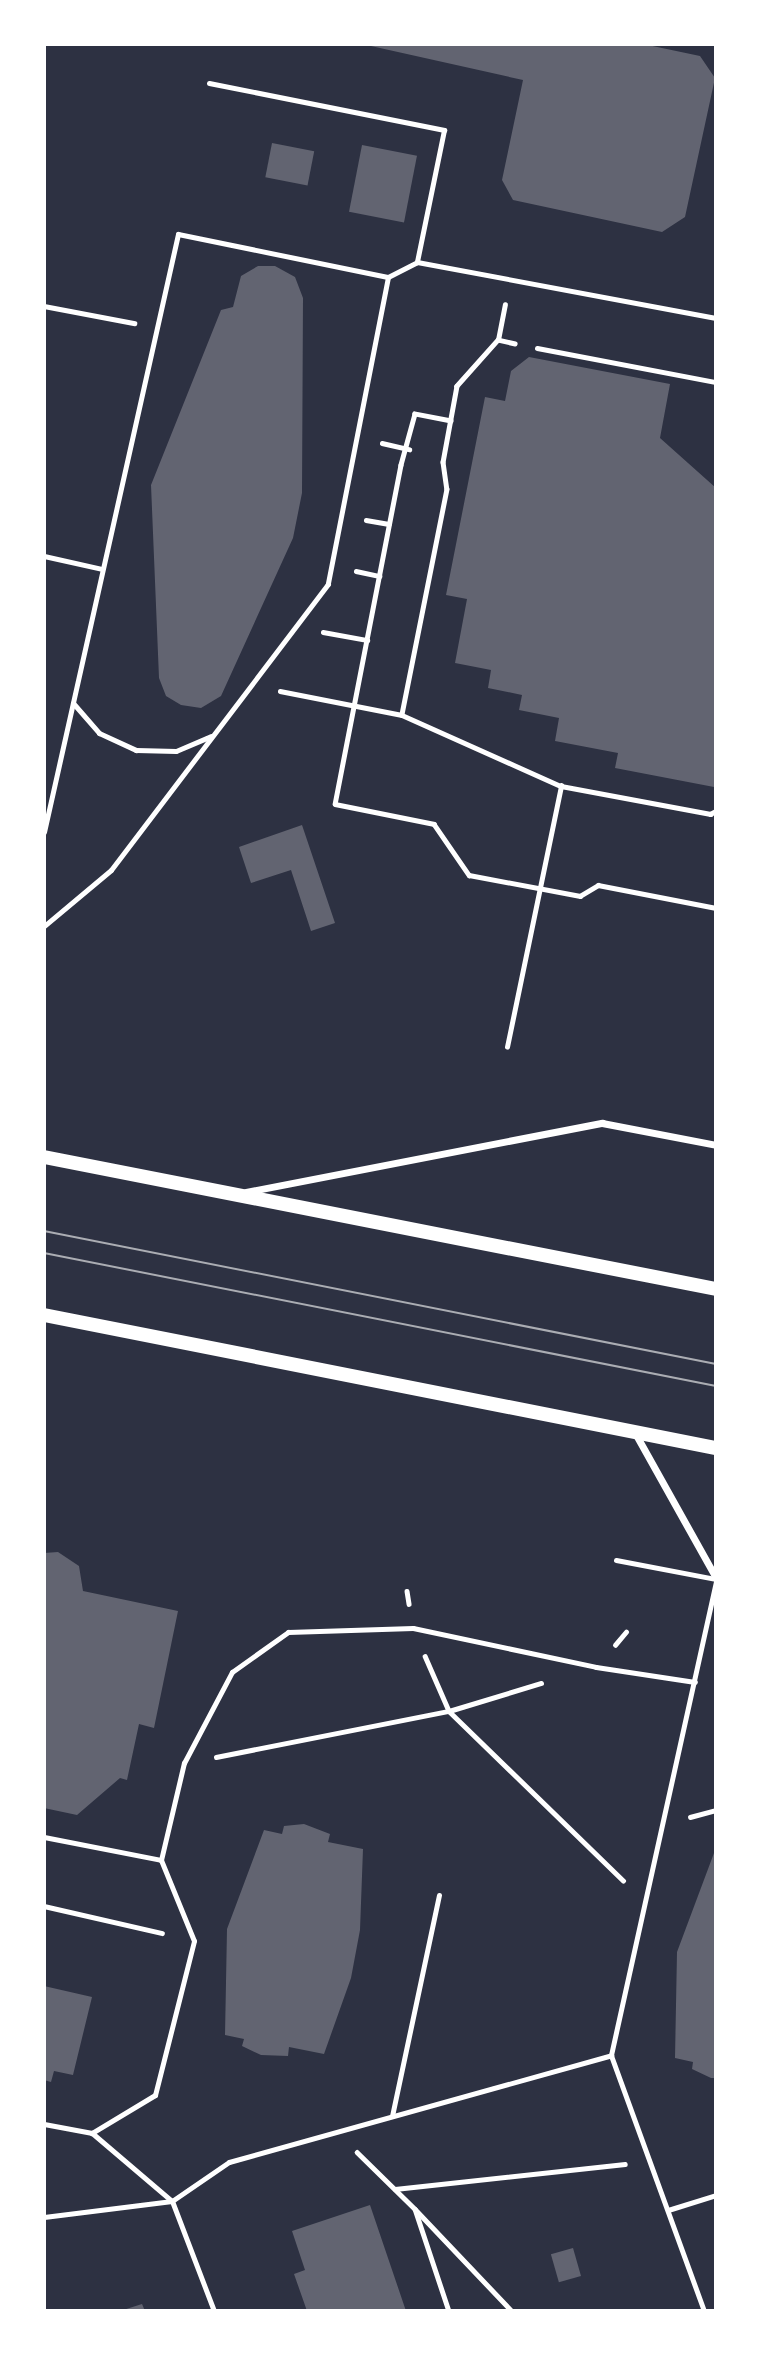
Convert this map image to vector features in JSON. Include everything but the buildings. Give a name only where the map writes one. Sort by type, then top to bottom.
[{"type":"main road","points":[[44,1157],[716,1289]]},
{"type":"main road","points":[[44,1315],[716,1448]]},
{"type":"street","points":[[234,1195],[603,1123],[716,1145]]},
{"type":"street","points":[[635,1432],[716,1580]]},
{"type":"lane","points":[[209,83],[444,130],[417,262]]},
{"type":"lane","points":[[44,832],[159,328],[178,233],[388,277],[417,262],[716,318]]},
{"type":"lane","points":[[44,926],[111,870],[328,584],[388,277]]},
{"type":"lane","points":[[537,348],[716,382]]},
{"type":"lane","points":[[44,556],[102,569]]},
{"type":"lane","points":[[72,703],[99,733],[136,750],[176,751],[213,735]]},
{"type":"lane","points":[[616,1560],[716,1580],[611,2055],[704,2311]]},
{"type":"lane","points":[[92,2133],[155,2095],[194,1941],[161,1860],[184,1763],[232,1672],[288,1632],[413,1628],[596,1667],[695,1682]]},
{"type":"lane","points":[[44,1837],[161,1860]]},
{"type":"lane","points":[[392,2116],[439,1895]]},
{"type":"lane","points":[[44,2217],[172,2201],[229,2162],[611,2055]]},
{"type":"lane","points":[[44,2124],[92,2133],[172,2201],[214,2311]]},
{"type":"lane","points":[[668,2210],[716,2194]]},
{"type":"path","points":[[402,715],[447,489],[443,463],[457,386],[498,340],[505,302]]},
{"type":"path","points":[[44,306],[159,328]]},
{"type":"path","points":[[498,340],[537,348]]},
{"type":"path","points":[[451,421],[415,414],[401,465],[335,804],[434,824],[469,875],[580,896],[598,884],[716,908]]},
{"type":"path","points":[[295,626],[367,640]]},
{"type":"path","points":[[251,685],[402,715],[561,786],[710,814],[716,811]]},
{"type":"path","points":[[507,1047],[561,786]]},
{"type":"path","points":[[407,1591],[413,1628],[449,1711],[646,1902]]},
{"type":"path","points":[[184,1763],[449,1711],[596,1667],[626,1632]]},
{"type":"path","points":[[44,1906],[194,1941]]},
{"type":"path","points":[[335,2132],[415,2209],[512,2311]]},
{"type":"path","points":[[395,2189],[650,2162]]},
{"type":"path","points":[[415,2209],[449,2311]]},
{"type":"tram line","points":[[44,1231],[716,1364]]},
{"type":"tram line","points":[[44,1253],[716,1386]]}]
